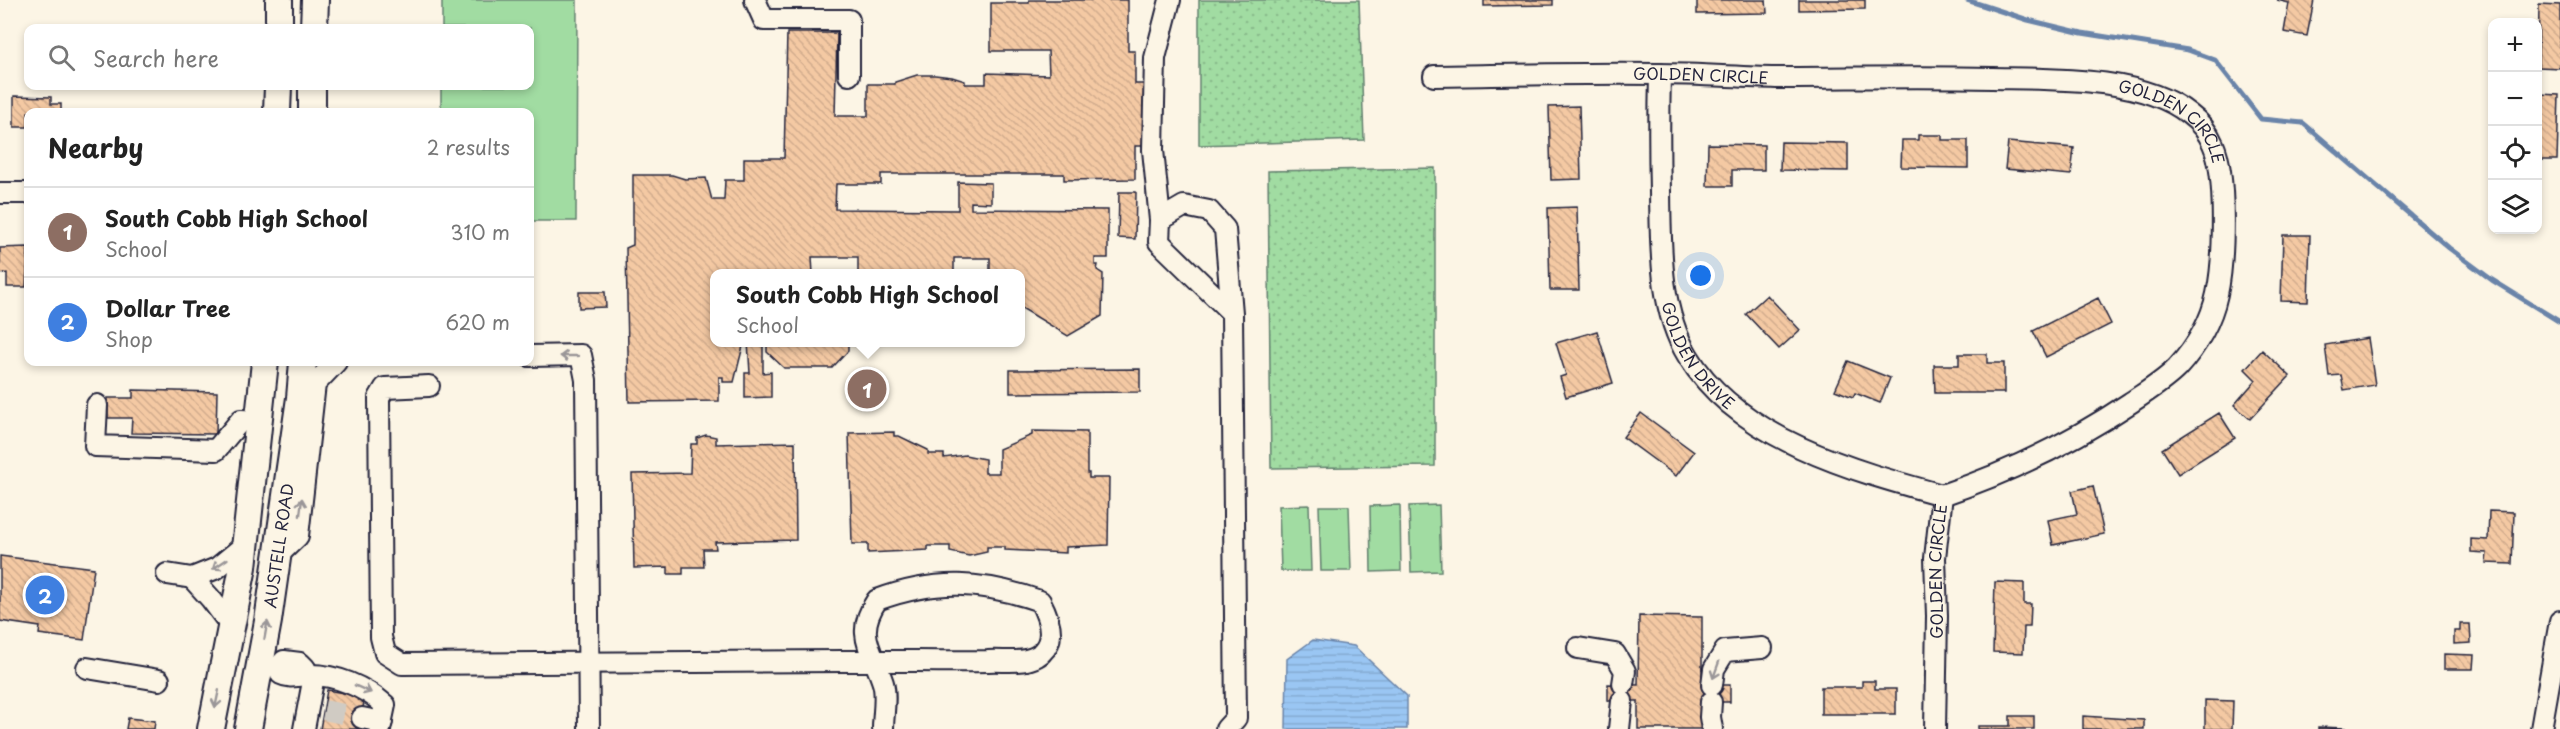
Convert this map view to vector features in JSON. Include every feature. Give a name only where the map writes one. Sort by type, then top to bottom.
[{"type":"main road","points":[[279,0],[279,24]]},
{"type":"main road","points":[[314,24],[315,0]]},
{"type":"main road","points":[[277,108],[278,90]]},
{"type":"main road","points":[[312,90],[312,108]]},
{"type":"main road","name":"AUSTELL ROAD","points":[[211,729],[232,627],[245,545],[265,366]]},
{"type":"main road","name":"AUSTELL ROAD","points":[[248,729],[270,665],[277,556],[303,366]]},
{"type":"street","points":[[755,0],[764,20],[849,20],[849,75]]},
{"type":"street","points":[[1170,0],[1155,58],[1153,150],[1161,220],[1159,242],[1232,313]]},
{"type":"street","name":"GOLDEN CIRCLE","points":[[1434,76],[1660,74],[1774,78],[1937,76],[2064,80],[2102,84],[2155,96],[2182,108],[2204,127],[2215,147],[2223,220],[2218,288],[2212,315],[2205,332],[2178,367],[2159,383],[2106,419],[2026,462],[1942,495],[1935,558],[1937,616],[1935,729]]},
{"type":"street","name":"GOLDEN DRIVE","points":[[1660,74],[1658,119],[1661,247],[1669,305],[1687,355],[1702,377],[1724,397],[1751,419],[1804,451],[1894,482],[1942,495]]},
{"type":"street","points":[[0,193],[24,193]]},
{"type":"street","points":[[1161,220],[1184,206],[1209,211],[1225,229],[1232,313],[1236,717],[1226,729]]},
{"type":"street","points":[[534,356],[581,356],[586,380],[589,729]]},
{"type":"street","points":[[277,556],[298,537],[315,384],[332,366]]},
{"type":"street","points":[[429,386],[385,388],[379,398],[381,637],[385,653],[402,664],[589,663],[873,661],[1029,660],[1042,653],[1049,642],[1049,617],[1040,601],[1004,588],[954,583],[902,591],[877,600],[866,619],[864,637],[873,661],[884,685],[883,729]]},
{"type":"street","points":[[97,405],[95,446],[216,450],[241,420],[259,421]]},
{"type":"street","points":[[167,574],[192,578],[217,568],[245,545]]},
{"type":"street","points":[[192,578],[212,599],[232,627]]},
{"type":"street","points":[[2541,729],[2560,621]]},
{"type":"street","points":[[1578,648],[1615,654],[1625,671],[1619,729]]},
{"type":"street","points":[[1712,729],[1710,717],[1714,669],[1725,651],[1762,648]]},
{"type":"street","points":[[270,665],[284,661],[300,663],[310,675],[316,708],[304,729]]},
{"type":"street","points":[[87,668],[159,680]]},
{"type":"street","points":[[310,675],[340,679],[373,693],[385,705],[381,725],[362,717]]},
{"type":"green space","points":[[442,0],[577,0],[576,221],[534,221],[534,108],[441,108],[441,90],[534,90],[534,24],[442,24]]},
{"type":"green space","points":[[1199,0],[1359,0],[1364,140],[1199,145]]},
{"type":"green space","points":[[1435,168],[1435,466],[1271,468],[1268,171]]},
{"type":"green space","points":[[1309,505],[1311,571],[1281,571],[1279,506]]},
{"type":"green space","points":[[1400,505],[1401,571],[1371,572],[1370,506]]},
{"type":"green space","points":[[1439,505],[1441,571],[1411,572],[1409,506]]},
{"type":"green space","points":[[1319,506],[1349,506],[1351,571],[1321,571]]},
{"type":"water","points":[[1313,640],[1354,646],[1407,696],[1407,729],[1286,729],[1287,659]]},
{"type":"building","points":[[1029,0],[1128,0],[1128,51],[1135,51],[1135,84],[1148,84],[1149,146],[1135,146],[1135,179],[1064,180],[1064,174],[881,174],[881,184],[836,184],[835,209],[958,210],[958,182],[991,183],[991,203],[971,202],[971,209],[1108,210],[1108,258],[1095,258],[1095,265],[1098,265],[1097,270],[1103,274],[1102,316],[1068,336],[1025,310],[1025,269],[990,269],[990,258],[954,258],[954,269],[858,269],[858,257],[812,257],[813,269],[710,269],[710,347],[743,347],[734,382],[723,382],[723,377],[719,377],[719,401],[629,402],[626,248],[633,245],[633,175],[672,175],[685,179],[706,178],[712,200],[724,200],[725,180],[744,180],[744,158],[784,158],[787,33],[837,33],[835,116],[868,116],[868,84],[895,84],[895,82],[917,75],[952,77],[965,81],[965,84],[986,84],[986,73],[1049,75],[1048,51],[991,51],[991,3],[1029,3]]},
{"type":"building","points":[[1484,0],[1553,0],[1553,5],[1484,6]]},
{"type":"building","points":[[1697,0],[1766,0],[1767,13],[1697,14]]},
{"type":"building","points":[[1799,0],[1865,0],[1865,9],[1799,10]]},
{"type":"building","points":[[2277,0],[2314,0],[2307,36],[2284,32],[2289,3]]},
{"type":"building","points":[[2539,4],[2560,5],[2560,68],[2542,67],[2542,18],[2539,18]]},
{"type":"building","points":[[2542,94],[2559,95],[2557,160],[2542,160]]},
{"type":"building","points":[[14,96],[51,97],[51,104],[61,104],[61,108],[24,108],[24,127],[14,127]]},
{"type":"building","points":[[1579,106],[1581,179],[1551,180],[1549,107]]},
{"type":"building","points":[[1918,135],[1942,135],[1942,140],[1968,140],[1968,168],[1901,167],[1902,140],[1918,140]]},
{"type":"building","points":[[1781,142],[1848,143],[1848,171],[1780,170]]},
{"type":"building","points":[[2008,142],[2074,148],[2071,175],[2005,169]]},
{"type":"building","points":[[1708,144],[1764,145],[1764,170],[1732,170],[1732,186],[1707,186]]},
{"type":"building","points":[[1119,192],[1136,192],[1135,239],[1118,238]]},
{"type":"building","points":[[1577,207],[1579,290],[1550,290],[1548,208]]},
{"type":"building","points":[[2283,235],[2310,235],[2308,302],[2281,301]]},
{"type":"building","points":[[24,247],[24,287],[7,287],[7,273],[0,274],[0,248]]},
{"type":"building","points":[[579,292],[605,292],[606,307],[579,308]]},
{"type":"building","points":[[1767,295],[1800,330],[1779,349],[1746,314]]},
{"type":"building","points":[[2098,298],[2111,324],[2046,357],[2033,331]]},
{"type":"building","points":[[1597,331],[1613,383],[1566,397],[1560,377],[1566,375],[1556,343]]},
{"type":"building","points":[[2368,338],[2375,385],[2344,390],[2341,375],[2329,376],[2325,345]]},
{"type":"building","points":[[748,347],[763,347],[763,373],[771,372],[771,397],[745,398],[745,373],[750,373]]},
{"type":"building","points":[[767,347],[848,347],[848,351],[832,368],[784,368],[767,352]]},
{"type":"building","points":[[2262,350],[2290,376],[2250,419],[2234,405],[2256,380],[2245,369]]},
{"type":"building","points":[[1959,354],[1987,354],[1987,363],[2004,363],[2004,393],[1935,393],[1934,365],[1959,365]]},
{"type":"building","points":[[1848,361],[1890,378],[1880,403],[1855,393],[1853,397],[1835,390]]},
{"type":"building","points":[[1140,369],[1140,392],[1010,393],[1010,370]]},
{"type":"building","points":[[133,390],[217,392],[216,434],[131,433],[132,418],[108,418],[108,398],[133,398]]},
{"type":"building","points":[[1641,413],[1694,452],[1676,476],[1623,437]]},
{"type":"building","points":[[2219,413],[2235,438],[2178,474],[2162,449]]},
{"type":"building","points":[[1032,431],[1087,432],[1089,478],[1109,478],[1108,545],[1066,547],[1066,553],[987,547],[987,552],[969,556],[950,552],[950,546],[928,546],[928,550],[868,553],[868,544],[852,544],[849,433],[894,432],[894,436],[899,436],[928,450],[928,454],[944,454],[944,458],[965,455],[985,459],[985,473],[999,473],[999,449],[1032,435]]},
{"type":"building","points":[[706,435],[716,437],[716,444],[795,442],[796,540],[715,542],[716,549],[703,549],[704,567],[683,567],[683,574],[668,574],[668,567],[634,568],[632,474],[690,473],[691,444],[697,444],[697,438]]},
{"type":"building","points":[[2093,486],[2104,534],[2053,545],[2048,520],[2077,514],[2072,491]]},
{"type":"building","points":[[2489,511],[2514,512],[2512,564],[2486,563],[2487,553],[2471,552],[2471,539],[2488,540]]},
{"type":"building","points":[[0,556],[94,568],[84,640],[39,634],[40,627],[0,621]]},
{"type":"building","points":[[1995,582],[2024,583],[2024,604],[2031,604],[2030,627],[2024,627],[2023,653],[1993,652]]},
{"type":"building","points":[[1639,616],[1702,617],[1702,685],[1730,685],[1730,702],[1701,702],[1701,729],[1638,729],[1638,701],[1608,701],[1608,684],[1638,685]]},
{"type":"building","points":[[2460,624],[2470,624],[2471,643],[2454,644],[2454,631],[2460,631]]},
{"type":"building","points":[[2444,654],[2474,655],[2473,669],[2444,669]]},
{"type":"building","points":[[1862,681],[1875,681],[1875,689],[1896,689],[1896,714],[1821,714],[1821,687],[1862,687]]},
{"type":"building","points":[[327,690],[365,697],[359,729],[320,729]]},
{"type":"building","points":[[2205,700],[2233,701],[2232,729],[2205,729]]},
{"type":"building","points":[[2010,716],[2034,716],[2034,729],[1978,729],[1978,726],[2010,726]]},
{"type":"building","points":[[2083,716],[2144,720],[2144,729],[2083,729]]},
{"type":"building","points":[[128,718],[155,721],[154,729],[126,729]]},
{"type":"building","points":[[2318,727],[2345,728],[2345,729],[2318,729]]},
{"type":"waterway","points":[[1967,0],[2028,20],[2082,33],[2188,50],[2215,60],[2261,119],[2303,123],[2449,248],[2492,280],[2560,322]]},
{"type":"tunnel","points":[[324,710],[362,718]]},
{"type":"place","name":"South Cobb High School","points":[[867,389]]},
{"type":"place","name":"Dollar Tree","points":[[45,595]]}]
